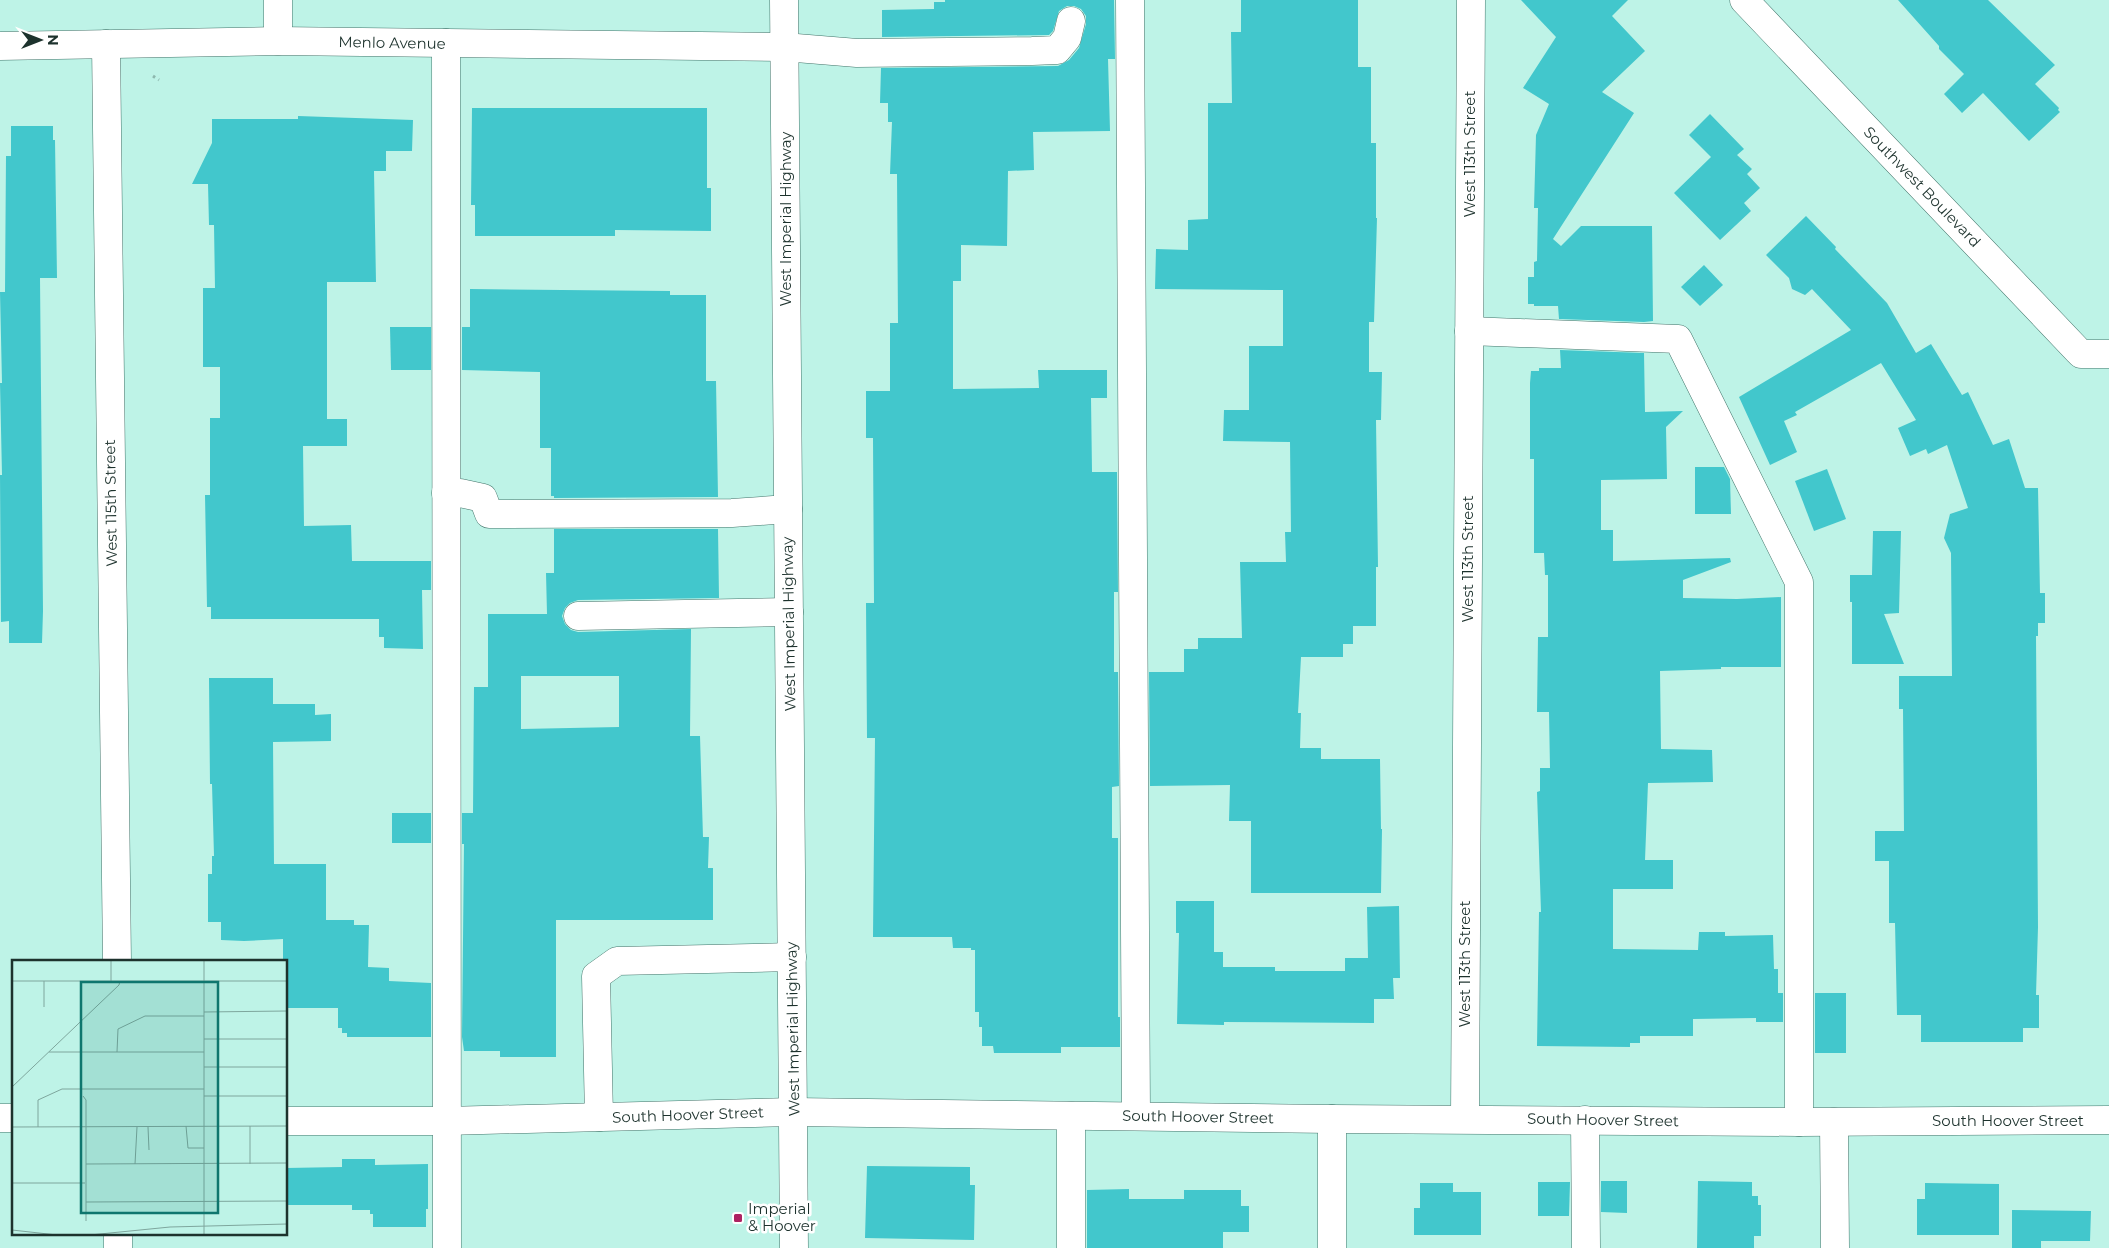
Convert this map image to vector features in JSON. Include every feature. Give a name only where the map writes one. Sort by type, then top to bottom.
[{"type":"street","points":[[278,0],[278,41]]},
{"type":"street","name":"West Imperial Highway","points":[[784,0],[794,1248]]},
{"type":"street","points":[[1130,0],[1136,1116]]},
{"type":"street","name":"West 113th Street","points":[[1465,1118],[1471,0]]},
{"type":"street","name":"Southwest Boulevard","points":[[1744,0],[2081,354],[2109,354]]},
{"type":"street","name":"Menlo Avenue","points":[[0,46],[278,41],[784,47],[857,53],[1057,50],[1067,38],[1071,21]]},
{"type":"street","points":[[446,43],[447,1248]]},
{"type":"street","name":"West 115th Street","points":[[106,44],[117,960]]},
{"type":"street","points":[[1469,331],[1678,339],[1799,582],[1799,1122]]},
{"type":"street","points":[[446,493],[460,493],[483,498],[489,514],[732,513],[788,509]]},
{"type":"street","points":[[578,616],[789,612]]},
{"type":"street","points":[[599,1117],[596,976],[618,961],[792,957]]},
{"type":"street","name":"South Hoover Street","points":[[288,1121],[446,1121],[794,1112],[1332,1119],[1465,1118],[1799,1122],[2109,1120]]},
{"type":"street","points":[[1071,1116],[1071,1248]]},
{"type":"street","points":[[1332,1119],[1332,1248]]},
{"type":"street","points":[[1585,1120],[1586,1248]]},
{"type":"street","points":[[1834,1122],[1835,1248]]},
{"type":"building","points":[[945,0],[1114,0],[1115,59],[1108,59],[1110,131],[1033,132],[1034,170],[1008,171],[1007,246],[961,245],[961,281],[953,281],[953,389],[1039,388],[1038,370],[1107,370],[1107,398],[1091,398],[1092,472],[1117,472],[1118,592],[1114,592],[1114,672],[1118,672],[1119,786],[1112,787],[1112,838],[1118,838],[1118,1017],[1120,1017],[1120,1047],[1061,1047],[1061,1053],[994,1053],[993,1046],[982,1046],[982,1027],[979,1027],[979,1012],[975,1012],[975,950],[971,950],[971,948],[953,948],[952,937],[873,937],[875,738],[867,738],[866,603],[874,603],[873,438],[866,438],[866,391],[890,391],[890,323],[898,323],[897,174],[890,174],[892,122],[888,122],[888,103],[880,103],[881,68],[1058,66],[1069,60],[1079,48],[1086,24],[1086,16],[1081,9],[1067,6],[1059,11],[1053,31],[1049,35],[882,37],[882,10],[934,9],[934,2],[945,2]]},
{"type":"building","points":[[1241,0],[1358,0],[1358,67],[1371,67],[1371,143],[1376,143],[1377,218],[1374,322],[1369,322],[1369,372],[1382,372],[1381,420],[1376,420],[1378,567],[1376,567],[1376,626],[1353,626],[1353,644],[1343,644],[1343,657],[1301,657],[1298,713],[1301,713],[1300,748],[1321,748],[1321,759],[1380,759],[1381,893],[1251,893],[1251,821],[1229,821],[1230,785],[1150,786],[1149,672],[1184,672],[1184,649],[1198,649],[1198,638],[1242,638],[1240,562],[1286,562],[1285,532],[1291,532],[1290,442],[1223,441],[1224,410],[1249,410],[1249,346],[1283,346],[1283,290],[1155,289],[1156,249],[1188,250],[1188,220],[1208,219],[1208,103],[1232,103],[1231,32],[1241,32]]},
{"type":"building","points":[[1521,0],[1628,0],[1612,16],[1645,51],[1602,92],[1634,113],[1553,239],[1561,246],[1581,226],[1652,226],[1653,321],[1559,319],[1558,306],[1534,306],[1534,304],[1528,304],[1528,277],[1534,277],[1534,262],[1537,261],[1538,208],[1534,208],[1536,135],[1549,104],[1523,88],[1556,37]]},
{"type":"building","points":[[1898,0],[1988,0],[2055,65],[2035,84],[2059,108],[2060,112],[2029,141],[1983,93],[1962,113],[1944,94],[1964,74],[1939,49],[1939,46]]},
{"type":"building","points":[[472,108],[707,108],[707,188],[711,188],[711,231],[615,230],[615,236],[475,236],[475,205],[471,205]]},
{"type":"building","points":[[1710,114],[1744,149],[1737,155],[1752,169],[1747,174],[1760,188],[1744,203],[1751,211],[1720,240],[1674,193],[1711,157],[1689,135]]},
{"type":"building","points":[[298,116],[413,120],[412,151],[386,151],[386,171],[374,171],[376,282],[327,282],[327,419],[347,419],[347,446],[303,446],[304,526],[351,525],[352,561],[431,561],[431,590],[422,590],[423,649],[384,648],[384,637],[379,637],[379,619],[211,619],[211,607],[207,607],[205,495],[210,495],[210,418],[220,418],[220,367],[203,367],[203,288],[215,288],[214,225],[209,225],[208,184],[192,184],[212,143],[212,119],[298,119]]},
{"type":"building","points":[[11,126],[53,126],[53,140],[55,140],[57,278],[40,278],[42,643],[9,643],[9,621],[1,622],[0,475],[2,475],[0,383],[2,383],[0,292],[5,292],[6,156],[11,156]]},
{"type":"building","points":[[1806,216],[1887,303],[1916,353],[1931,344],[1962,395],[1968,392],[1993,445],[2009,439],[2025,488],[2038,488],[2040,593],[2045,593],[2045,623],[2038,623],[2038,636],[2036,636],[2038,927],[2036,995],[2039,995],[2039,1028],[2023,1028],[2023,1042],[1921,1042],[1921,1015],[1897,1015],[1895,923],[1889,923],[1889,861],[1875,861],[1875,831],[1904,831],[1903,709],[1899,709],[1899,676],[1952,676],[1951,553],[1944,538],[1950,514],[1968,508],[1947,445],[1928,454],[1926,449],[1910,456],[1898,428],[1916,420],[1881,363],[1795,412],[1797,415],[1784,421],[1797,452],[1770,465],[1739,397],[1851,330],[1812,289],[1805,295],[1792,289],[1789,278],[1766,255]]},
{"type":"building","points":[[1704,265],[1723,285],[1700,306],[1681,287]]},
{"type":"building","points":[[470,289],[670,291],[670,295],[706,295],[706,381],[716,381],[718,497],[554,498],[554,496],[551,496],[551,448],[540,448],[540,372],[462,370],[462,327],[470,327]]},
{"type":"building","points":[[390,327],[431,327],[431,370],[391,370]]},
{"type":"building","points":[[1560,350],[1644,353],[1645,412],[1683,411],[1666,427],[1667,479],[1601,480],[1601,530],[1613,530],[1613,561],[1730,558],[1731,562],[1683,580],[1683,598],[1737,599],[1781,597],[1781,667],[1721,667],[1721,669],[1660,671],[1661,749],[1712,750],[1713,782],[1648,783],[1645,860],[1673,860],[1673,889],[1613,889],[1613,949],[1698,950],[1699,932],[1725,932],[1725,936],[1773,935],[1774,969],[1778,969],[1778,993],[1783,993],[1783,1022],[1756,1022],[1756,1018],[1693,1019],[1693,1036],[1640,1036],[1640,1043],[1630,1043],[1630,1047],[1537,1046],[1539,912],[1541,912],[1537,792],[1540,791],[1540,768],[1550,768],[1549,712],[1537,712],[1538,637],[1548,637],[1548,575],[1545,575],[1544,553],[1534,553],[1534,459],[1530,459],[1530,383],[1531,371],[1539,371],[1539,368],[1561,368]]},
{"type":"building","points":[[1695,467],[1724,467],[1730,479],[1731,514],[1695,514]]},
{"type":"building","points":[[1827,469],[1846,519],[1814,531],[1795,481]]},
{"type":"building","points":[[554,529],[718,529],[719,598],[578,600],[570,603],[565,608],[562,616],[565,624],[571,630],[578,632],[691,629],[690,736],[700,736],[703,837],[709,837],[708,868],[713,868],[713,920],[556,920],[556,1057],[500,1057],[500,1051],[464,1051],[462,1037],[464,844],[462,844],[462,813],[473,813],[474,687],[488,687],[488,614],[547,614],[546,573],[554,573]],"holes":[[[521,676],[619,676],[619,727],[521,729]]]},
{"type":"building","points":[[1873,531],[1901,531],[1899,613],[1884,614],[1904,664],[1852,664],[1850,575],[1872,575]]},
{"type":"building","points":[[209,678],[273,678],[273,704],[315,704],[315,715],[331,714],[331,741],[273,742],[274,864],[326,864],[326,920],[354,920],[354,925],[369,925],[368,967],[389,968],[389,981],[431,983],[431,1037],[347,1037],[347,1033],[342,1033],[342,1028],[338,1028],[338,1008],[288,1008],[288,960],[283,960],[283,939],[221,940],[221,922],[208,922],[208,874],[212,874],[212,856],[214,856],[212,784],[210,784]]},
{"type":"building","points":[[392,813],[431,813],[431,843],[392,843]]},
{"type":"building","points":[[1176,901],[1214,901],[1214,952],[1223,952],[1223,967],[1275,967],[1275,971],[1345,971],[1345,958],[1368,958],[1367,907],[1399,906],[1400,978],[1393,978],[1394,999],[1374,999],[1374,1023],[1224,1022],[1224,1025],[1177,1024],[1179,933],[1176,933]]},
{"type":"building","points":[[1815,993],[1846,993],[1846,1053],[1815,1053]]},
{"type":"building","points":[[342,1159],[375,1159],[375,1165],[428,1164],[426,1227],[373,1227],[373,1214],[370,1214],[370,1210],[352,1210],[352,1205],[288,1205],[288,1168],[342,1167]]},
{"type":"building","points":[[867,1166],[970,1167],[970,1185],[975,1185],[974,1240],[865,1238]]},
{"type":"building","points":[[1601,1181],[1627,1181],[1627,1213],[1601,1212]]},
{"type":"building","points":[[1698,1181],[1752,1182],[1752,1196],[1758,1196],[1758,1205],[1761,1205],[1761,1236],[1754,1236],[1754,1248],[1697,1248]]},
{"type":"building","points":[[1538,1182],[1570,1182],[1569,1216],[1538,1216]]},
{"type":"building","points":[[1420,1183],[1453,1183],[1453,1192],[1481,1192],[1481,1235],[1414,1235],[1414,1208],[1420,1208]]},
{"type":"building","points":[[1925,1183],[1999,1184],[1999,1235],[1917,1235],[1917,1199],[1925,1199]]},
{"type":"building","points":[[1129,1189],[1129,1199],[1184,1199],[1184,1190],[1241,1190],[1241,1206],[1249,1206],[1249,1232],[1223,1232],[1223,1248],[1087,1248],[1087,1190]]},
{"type":"building","points":[[2012,1210],[2091,1211],[2090,1241],[2041,1241],[2041,1248],[2012,1248]]},
{"type":"place","name":"Imperial & Hoover","points":[[738,1218]]}]
